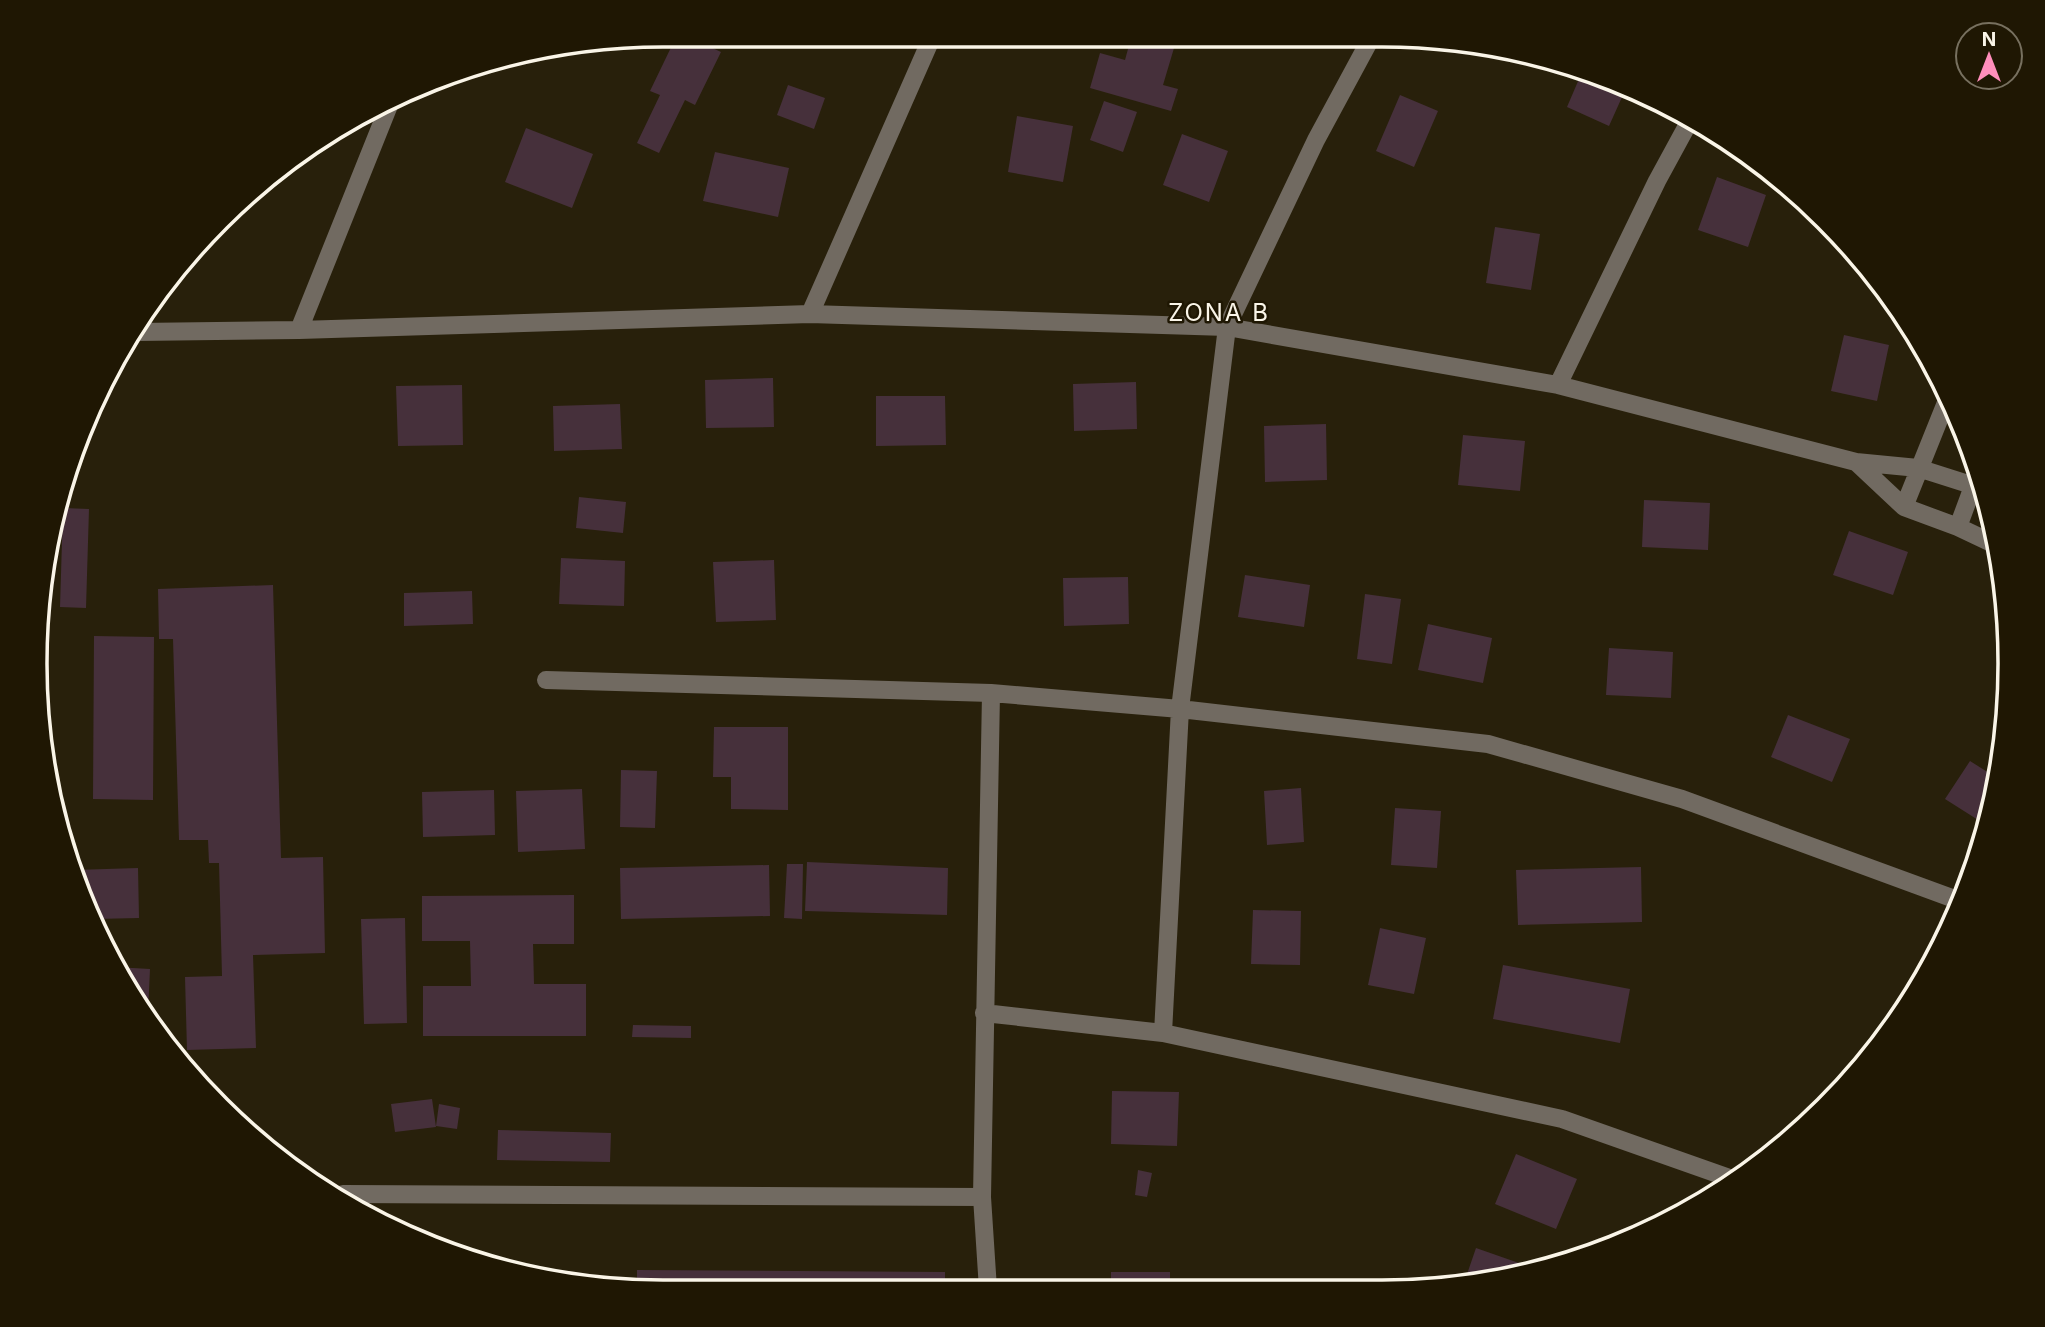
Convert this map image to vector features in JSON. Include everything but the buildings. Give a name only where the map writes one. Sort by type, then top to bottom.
[{"type":"street","points":[[810,314],[928,47]]},
{"type":"street","points":[[1163,1033],[1180,709],[1227,327],[1316,141],[1366,47]]},
{"type":"street","points":[[299,330],[386,114]]},
{"type":"street","points":[[1558,385],[1657,181],[1686,128]]},
{"type":"street","points":[[144,332],[299,330],[810,314],[1227,327],[1558,385],[1856,462],[1918,468],[1970,480]]},
{"type":"street","points":[[1904,507],[1943,410]]},
{"type":"street","points":[[1856,462],[1904,507],[1985,540]]},
{"type":"street","points":[[1958,527],[1973,492]]},
{"type":"street","points":[[546,680],[991,693],[1180,709],[1488,744],[1682,799],[1951,898]]},
{"type":"street","points":[[987,1280],[982,1197],[991,693]]},
{"type":"street","points":[[984,1013],[1163,1033],[1562,1119],[1724,1176]]},
{"type":"street","points":[[350,1194],[982,1197]]},
{"type":"district","name":"ZONA B","points":[[1219,313]]}]
